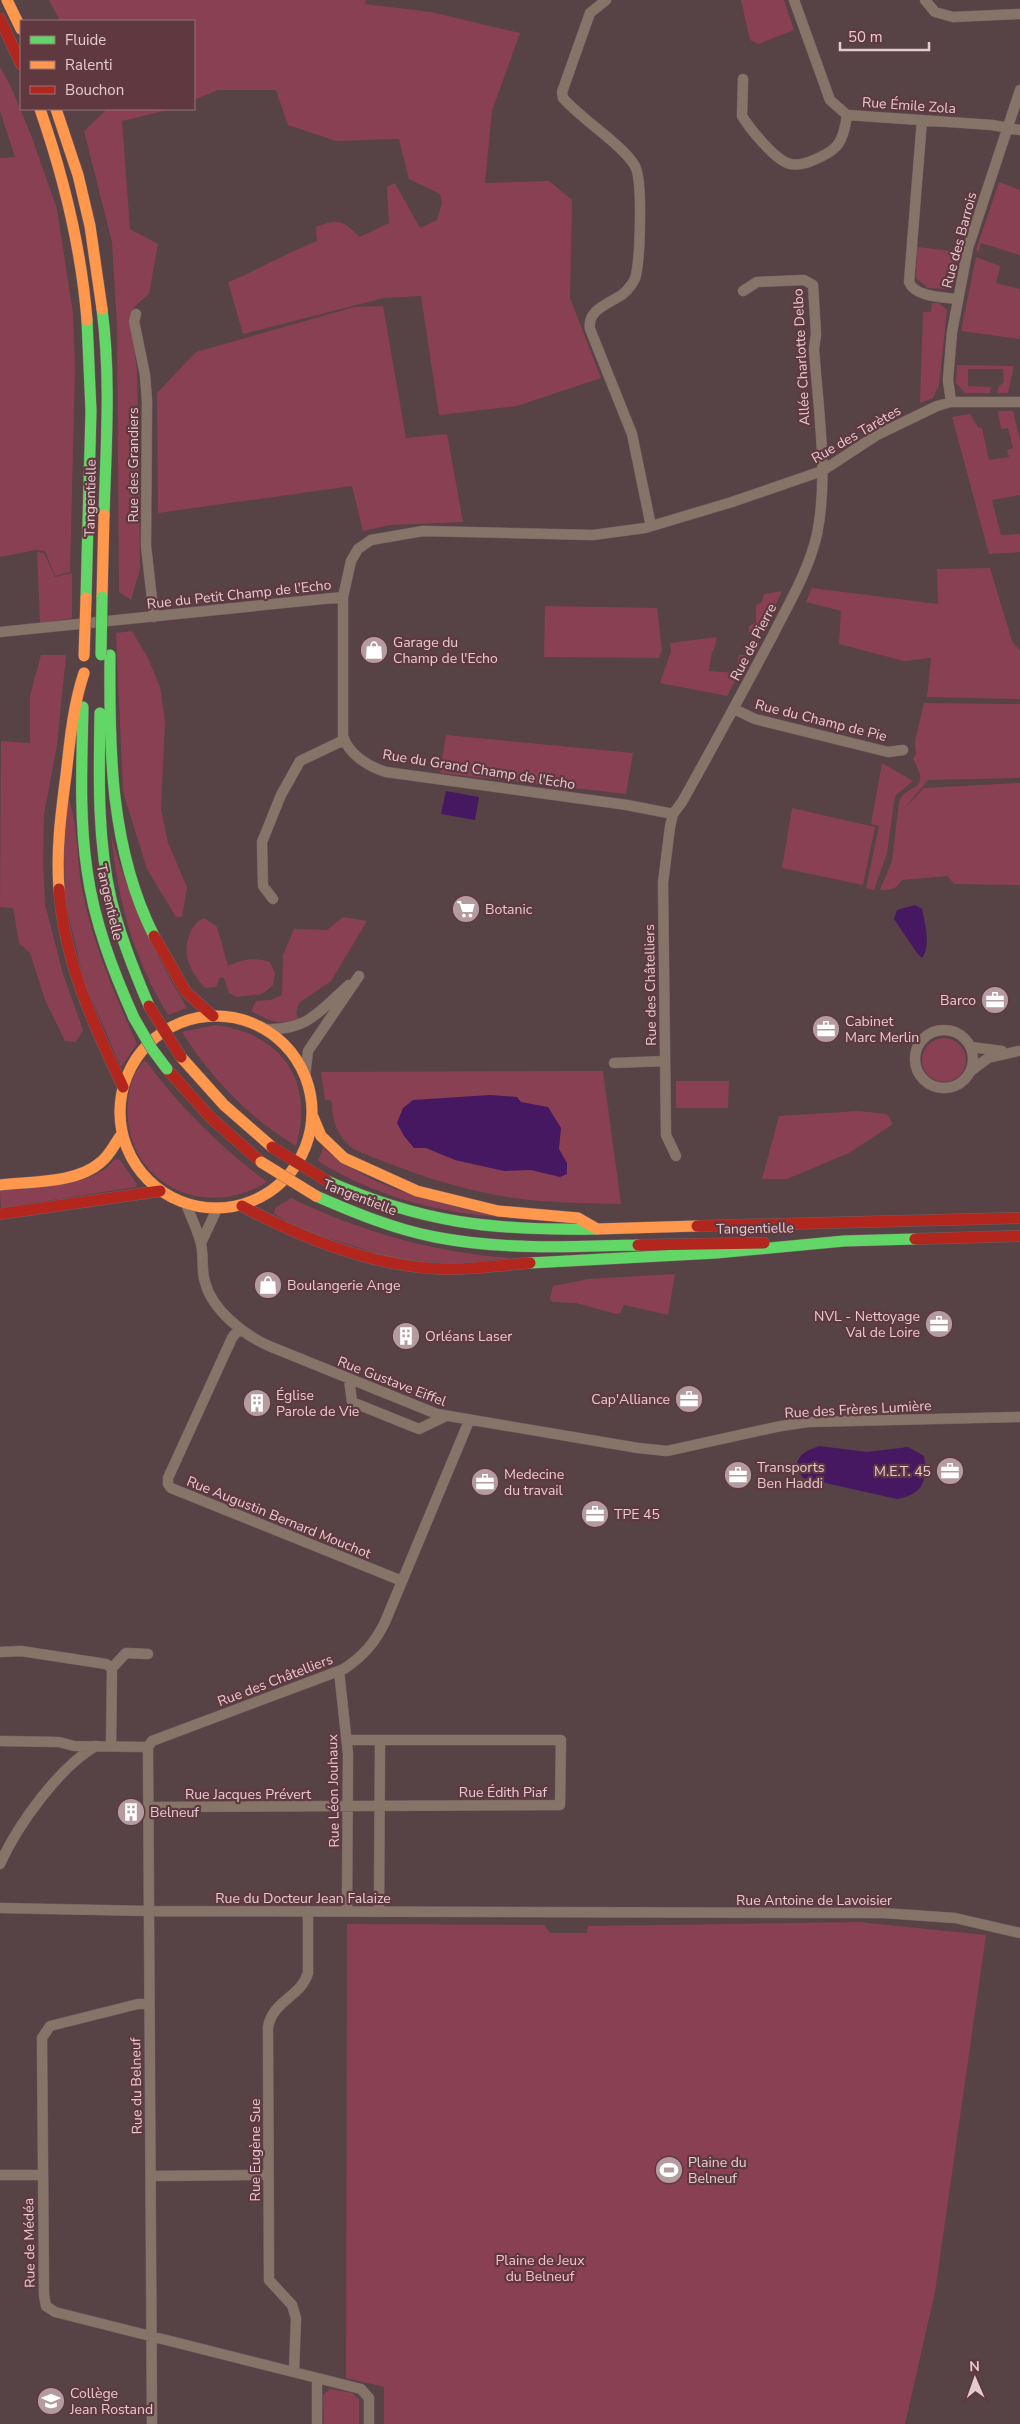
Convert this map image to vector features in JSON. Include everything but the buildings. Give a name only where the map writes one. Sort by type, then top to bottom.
[{"type":"main road","points":[[7,0],[20,26]]},
{"type":"main road","points":[[0,19],[20,62]]},
{"type":"main road","name":"Tangentielle","points":[[40,110],[64,181],[76,231],[89,330],[92,408],[81,774],[84,850],[95,912],[117,982],[134,1018],[167,1069],[188,1096],[218,1127],[261,1162],[316,1196],[370,1219],[435,1237],[478,1243],[559,1247],[1020,1236]]},
{"type":"main road","name":"Tangentielle","points":[[56,110],[78,174],[90,226],[106,340],[107,405],[102,597],[105,655],[98,773],[104,866],[111,905],[133,972],[149,1006],[181,1057],[211,1094],[239,1121],[272,1147],[328,1181],[364,1199],[418,1216],[477,1226],[552,1230],[1020,1218]]},
{"type":"main road","points":[[105,655],[110,758],[124,860],[144,918],[156,942],[184,990],[194,1002],[213,1016]]},
{"type":"main road","points":[[84,674],[75,698],[62,809],[58,868],[59,903],[65,938],[76,978],[123,1087]]},
{"type":"main road","points":[[313,1117],[306,1147],[292,1173],[270,1193],[242,1206],[217,1209],[186,1204],[160,1191],[142,1176],[130,1156],[122,1134],[119,1110],[123,1087],[135,1059],[156,1037],[183,1022],[213,1016],[230,1017],[264,1029],[281,1041],[295,1057],[305,1076],[311,1096],[313,1117],[321,1136],[344,1158],[417,1191],[498,1211],[578,1218],[597,1229]]},
{"type":"main road","points":[[0,1185],[76,1174],[90,1169],[101,1162],[122,1134]]},
{"type":"main road","points":[[0,1214],[160,1191]]},
{"type":"main road","points":[[242,1206],[305,1238],[362,1257],[412,1267],[443,1269],[640,1256],[716,1254],[844,1241]]},
{"type":"street","points":[[606,0],[590,13],[562,92],[562,98],[629,158],[635,166],[639,192],[636,278],[625,292],[593,313],[589,320],[590,329],[632,434],[651,526]]},
{"type":"street","name":"Rue Émile Zola","points":[[794,0],[830,100],[847,115],[1008,127],[1020,130]]},
{"type":"street","points":[[925,0],[935,12],[953,17],[1020,14]]},
{"type":"street","points":[[743,79],[742,116],[754,132],[786,163],[802,164],[835,149],[842,138],[847,115]]},
{"type":"street","name":"Rue des Barrois","points":[[951,402],[948,380],[957,299],[968,248],[1020,90]]},
{"type":"street","points":[[922,120],[909,282],[911,288],[917,292],[957,299]]},
{"type":"street","name":"Allée Charlotte Delbo","points":[[742,291],[757,282],[804,280],[813,285],[816,334],[814,349],[822,471]]},
{"type":"street","name":"Rue des Grandiers","points":[[136,314],[134,321],[145,375],[147,401],[146,546],[154,617]]},
{"type":"street","name":"Rue des Tarètes","points":[[651,526],[732,502],[822,471],[900,422],[951,402],[1020,402]]},
{"type":"street","name":"Rue de Pierre","points":[[673,814],[682,802],[734,709],[794,593],[813,550],[817,534],[822,471]]},
{"type":"street","name":"Rue du Petit Champ de l'Echo","points":[[0,632],[343,597],[346,575],[358,549],[371,540],[384,537],[423,531],[593,535],[651,526]]},
{"type":"street","points":[[273,899],[263,886],[262,842],[281,795],[300,761],[344,740],[342,724],[343,597]]},
{"type":"street","name":"Rue du Champ de Pie","points":[[734,709],[754,719],[888,752],[903,750]]},
{"type":"street","name":"Rue du Grand Champ de l'Echo","points":[[344,740],[362,761],[386,772],[660,810],[673,814]]},
{"type":"street","name":"Rue des Châtelliers","points":[[673,814],[666,847],[663,883],[666,1135],[676,1156]]},
{"type":"street","points":[[264,1029],[292,1028],[308,1021],[359,976],[308,1051],[305,1076]]},
{"type":"street","points":[[972,1070],[974,1054],[971,1047],[957,1032],[937,1030],[920,1042],[914,1062],[916,1070],[925,1082],[938,1088],[952,1088],[958,1085],[972,1070],[988,1058],[1019,1051]]},
{"type":"street","points":[[971,1047],[988,1051],[1019,1051]]},
{"type":"street","points":[[614,1063],[665,1061]]},
{"type":"street","name":"Rue Gustave Eiffel","points":[[186,1204],[201,1243],[205,1283],[222,1312],[239,1329],[259,1342],[446,1416],[640,1448]]},
{"type":"street","points":[[201,1243],[217,1209]]},
{"type":"street","name":"Rue Augustin Bernard Mouchot","points":[[239,1329],[232,1338],[168,1478],[168,1484],[171,1488],[402,1581]]},
{"type":"street","points":[[349,1379],[352,1402],[419,1429],[446,1416]]},
{"type":"street","name":"Rue des Frères Lumière","points":[[640,1448],[666,1451],[808,1422],[1020,1417]]},
{"type":"street","name":"Rue des Châtelliers","points":[[148,1747],[152,1741],[338,1671],[358,1660],[375,1642],[469,1421]]},
{"type":"street","points":[[0,1652],[21,1651],[106,1664],[112,1668]]},
{"type":"street","points":[[111,1746],[112,1668],[126,1653],[148,1654]]},
{"type":"street","name":"Rue Léon Jouhaux","points":[[338,1671],[347,1740],[348,1912]]},
{"type":"street","name":"Rue Édith Piaf","points":[[347,1740],[560,1740],[560,1805],[347,1807]]},
{"type":"street","points":[[379,1912],[380,1740]]},
{"type":"street","points":[[0,1741],[59,1742],[74,1746],[148,1747]]},
{"type":"street","points":[[0,1864],[12,1838],[66,1770],[96,1746]]},
{"type":"street","name":"Rue du Belneuf","points":[[148,1747],[150,1911],[148,2004],[152,2424]]},
{"type":"street","name":"Rue Jacques Prévert","points":[[149,1808],[347,1807]]},
{"type":"street","name":"Rue du Docteur Jean Falaize","points":[[0,1908],[150,1911],[606,1914]]},
{"type":"street","name":"Rue Eugène Sue","points":[[294,2372],[296,2318],[292,2305],[269,2280],[268,2027],[270,2016],[306,1981],[308,1973],[308,1911]]},
{"type":"street","name":"Rue Antoine de Lavoisier","points":[[606,1914],[882,1913],[955,1918],[1020,1933]]},
{"type":"street","name":"Rue de Médéa","points":[[148,2004],[138,2004],[50,2026],[44,2032],[42,2038],[42,2175],[44,2294],[46,2306],[55,2312],[294,2372]]},
{"type":"street","points":[[0,2175],[42,2175]]},
{"type":"street","points":[[151,2176],[268,2175]]},
{"type":"street","points":[[294,2372],[361,2389],[369,2398],[369,2424]]},
{"type":"street","points":[[316,2378],[316,2424]]},
{"type":"green space","points":[[49,0],[366,0],[365,4],[431,12],[520,33],[492,111],[485,183],[549,181],[572,200],[570,298],[601,378],[517,406],[439,415],[421,296],[384,298],[243,334],[228,282],[317,241],[316,227],[331,222],[340,222],[360,237],[389,223],[387,187],[395,183],[420,228],[437,220],[442,203],[440,194],[409,179],[399,139],[336,141],[288,125],[276,90],[218,90],[195,100],[195,20],[59,20]]},
{"type":"green space","points":[[741,0],[784,0],[794,30],[758,44],[750,40]]},
{"type":"green space","points":[[0,67],[11,87],[31,135],[57,209],[73,313],[75,368],[70,572],[55,576],[45,551],[36,550],[0,557],[0,158],[15,157],[0,111]]},
{"type":"green space","points":[[167,110],[122,121],[130,229],[158,244],[149,294],[134,307],[131,327],[137,370],[140,569],[131,600],[119,592],[117,325],[112,242],[84,131],[105,111]]},
{"type":"green space","points":[[999,182],[1020,190],[1020,255],[981,243],[979,252],[976,250]]},
{"type":"green space","points":[[917,247],[960,252],[953,284],[948,289],[928,288],[916,278]]},
{"type":"green space","points":[[976,257],[1000,266],[996,283],[1020,289],[1020,339],[961,331]]},
{"type":"green space","points":[[932,303],[939,303],[947,310],[939,385],[933,398],[920,403],[923,312],[931,312]]},
{"type":"green space","points":[[383,306],[406,438],[447,434],[463,522],[391,525],[363,531],[352,486],[158,513],[157,393],[196,352],[354,307]]},
{"type":"green space","points":[[957,365],[1014,366],[1008,393],[997,393],[999,386],[1004,382],[1003,369],[968,369],[968,386],[991,387],[990,393],[965,393],[956,383]]},
{"type":"green space","points":[[998,411],[1013,411],[1020,440],[1020,495],[992,500],[1001,535],[1020,534],[1020,552],[989,554],[952,417],[970,414],[978,427],[982,428],[989,460],[1009,457],[1007,450],[1013,448],[1008,428],[1001,429]]},
{"type":"green space","points":[[37,552],[44,553],[55,577],[72,573],[72,618],[40,623]]},
{"type":"green space","points":[[990,568],[1012,641],[1020,651],[1020,699],[927,697],[931,658],[904,661],[839,644],[841,611],[806,602],[812,588],[938,604],[937,569]]},
{"type":"green space","points":[[782,591],[764,630],[749,632],[749,626],[756,622],[756,605],[762,602],[764,594]]},
{"type":"green space","points":[[545,606],[657,608],[662,650],[659,658],[544,657]]},
{"type":"green space","points":[[132,631],[148,658],[160,687],[165,721],[161,809],[168,843],[187,887],[182,917],[176,917],[147,869],[123,792],[116,633]]},
{"type":"green space","points":[[717,637],[714,650],[712,651],[709,671],[736,673],[739,655],[750,655],[727,696],[660,683],[671,651],[670,643]]},
{"type":"green space","points":[[41,655],[66,655],[57,745],[44,815],[43,862],[45,904],[63,974],[83,1030],[76,1042],[65,1041],[45,1000],[30,953],[19,943],[13,908],[0,907],[1,741],[30,743],[30,696]]},
{"type":"green space","points":[[924,703],[1020,704],[1020,778],[928,780],[903,810],[924,788],[1020,783],[1020,885],[954,884],[947,876],[902,880],[893,889],[880,890],[892,861],[899,802],[902,796],[919,783],[918,770],[913,759],[916,754],[915,741]]},
{"type":"green space","points":[[446,735],[633,753],[626,794],[440,773]]},
{"type":"green space","points":[[882,763],[913,781],[895,796],[887,853],[874,890],[866,888],[879,826],[871,824]]},
{"type":"green space","points":[[68,796],[76,832],[83,894],[93,933],[106,970],[137,1044],[121,1067],[84,982],[65,900],[64,840]]},
{"type":"green space","points":[[792,808],[875,827],[863,885],[782,868]]},
{"type":"green space","points":[[111,835],[125,880],[143,924],[187,1008],[168,1015],[145,971],[136,950],[123,906]]},
{"type":"green space","points":[[343,917],[367,921],[331,981],[299,1003],[296,1013],[299,1020],[287,1023],[275,1022],[251,1011],[256,1001],[271,1000],[282,995],[283,955],[294,929],[327,930]]},
{"type":"green space","points":[[204,918],[217,927],[228,966],[249,960],[270,962],[275,973],[273,985],[262,994],[236,997],[229,993],[224,978],[220,977],[216,987],[205,988],[191,969],[186,947],[192,929]]},
{"type":"green space","points":[[215,1025],[238,1030],[259,1038],[275,1050],[288,1064],[296,1082],[301,1101],[301,1123],[296,1146],[262,1123],[232,1096],[206,1066],[182,1032]]},
{"type":"green space","points":[[944,1038],[956,1042],[962,1048],[966,1060],[962,1072],[956,1078],[944,1082],[932,1078],[926,1072],[922,1060],[926,1048],[932,1042]]},
{"type":"green space","points":[[145,1060],[172,1094],[202,1126],[233,1155],[267,1182],[242,1194],[217,1198],[193,1195],[170,1187],[152,1172],[138,1153],[129,1130],[128,1102],[130,1090],[135,1074]]},
{"type":"green space","points":[[603,1071],[621,1204],[541,1201],[473,1190],[432,1179],[353,1149],[343,1139],[337,1129],[333,1117],[332,1103],[330,1100],[325,1100],[321,1072]]},
{"type":"green space","points":[[676,1081],[729,1081],[728,1108],[676,1108]]},
{"type":"green space","points":[[859,1111],[887,1114],[893,1124],[849,1153],[787,1179],[762,1179],[779,1116]]},
{"type":"green space","points":[[323,1148],[343,1163],[364,1175],[409,1194],[456,1207],[504,1217],[456,1212],[431,1207],[384,1193],[361,1184],[318,1161]]},
{"type":"green space","points":[[115,1159],[120,1160],[137,1184],[136,1187],[1,1208],[0,1191],[88,1178],[105,1169]]},
{"type":"green space","points":[[291,1198],[343,1221],[426,1246],[512,1258],[453,1264],[392,1258],[302,1230],[274,1214],[275,1208]]},
{"type":"green space","points":[[675,1274],[668,1315],[624,1305],[620,1313],[616,1314],[576,1303],[552,1302],[550,1299],[553,1286],[588,1279]]},
{"type":"green space","name":"Plaine du Belneuf","points":[[859,1922],[986,1935],[935,2292],[905,2424],[384,2424],[384,2387],[346,2378],[347,1924],[544,1925],[550,1933],[587,1933],[588,1926]]},
{"type":"green space","points":[[330,2389],[352,2393],[359,2399],[359,2424],[324,2424],[323,2395]]},
{"type":"shaded area","points":[[446,791],[479,797],[475,820],[441,814]]},
{"type":"shaded area","points":[[915,905],[922,909],[926,927],[927,941],[922,958],[894,919],[897,910]]},
{"type":"shaded area","points":[[490,1095],[517,1097],[521,1102],[548,1107],[561,1128],[559,1149],[567,1163],[567,1174],[560,1177],[531,1170],[504,1171],[455,1160],[426,1148],[414,1148],[404,1136],[397,1123],[403,1108],[413,1100]]},
{"type":"shaded area","points":[[819,1446],[867,1452],[908,1447],[924,1456],[925,1472],[922,1485],[913,1494],[897,1499],[803,1478],[796,1466],[798,1461],[804,1453]]},
{"type":"traffic: fast","points":[[102,309],[107,386],[104,515]]},
{"type":"traffic: fast","points":[[86,598],[91,411],[87,320]]},
{"type":"traffic: fast","points":[[101,655],[102,597]]},
{"type":"traffic: fast","points":[[110,655],[112,763],[120,834],[128,869],[139,903],[154,936]]},
{"type":"traffic: fast","points":[[83,707],[82,809],[84,850],[90,889],[105,946],[134,1018]]},
{"type":"traffic: fast","points":[[100,713],[100,806],[106,876],[123,940],[149,1006]]},
{"type":"traffic: fast","points":[[134,1018],[152,1049],[167,1069]]},
{"type":"traffic: fast","points":[[327,1181],[395,1206],[459,1222],[525,1228],[597,1229]]},
{"type":"traffic: fast","points":[[316,1196],[390,1225],[420,1234],[460,1241],[536,1247],[638,1245]]},
{"type":"traffic: fast","points":[[530,1263],[716,1253],[844,1241],[915,1239]]},
{"type":"traffic: slow","points":[[7,0],[20,27]]},
{"type":"traffic: slow","points":[[40,110],[57,161],[76,239],[87,320]]},
{"type":"traffic: slow","points":[[56,110],[78,175],[90,226],[102,309]]},
{"type":"traffic: slow","points":[[102,597],[104,515]]},
{"type":"traffic: slow","points":[[84,656],[86,598]]},
{"type":"traffic: slow","points":[[59,889],[58,874],[62,803],[72,723],[84,673]]},
{"type":"traffic: slow","points":[[207,1016],[225,1016],[253,1023],[269,1032],[284,1044],[296,1059],[305,1075],[312,1103],[312,1112],[312,1121],[305,1149],[296,1165],[284,1180],[269,1192],[253,1201],[225,1208],[207,1208],[188,1204],[171,1197],[155,1186],[142,1173],[131,1157],[124,1140],[120,1121],[120,1103],[124,1084],[131,1067],[142,1051],[155,1038],[171,1027],[188,1020],[207,1016]]},
{"type":"traffic: slow","points":[[181,1057],[224,1105],[272,1147]]},
{"type":"traffic: slow","points":[[313,1117],[321,1136],[344,1158],[417,1191],[498,1211],[578,1218],[597,1229],[697,1226]]},
{"type":"traffic: slow","points":[[0,1185],[66,1178],[91,1169],[104,1159],[122,1134]]},
{"type":"traffic: slow","points":[[261,1162],[316,1196]]},
{"type":"traffic: jam","points":[[0,19],[20,62]]},
{"type":"traffic: jam","points":[[59,889],[67,941],[82,991],[123,1087]]},
{"type":"traffic: jam","points":[[154,936],[186,992],[213,1016]]},
{"type":"traffic: jam","points":[[149,1006],[181,1057]]},
{"type":"traffic: jam","points":[[167,1069],[211,1118],[261,1162]]},
{"type":"traffic: jam","points":[[272,1147],[327,1181]]},
{"type":"traffic: jam","points":[[0,1214],[160,1191]]},
{"type":"traffic: jam","points":[[242,1206],[313,1240],[389,1263],[442,1269],[530,1263]]},
{"type":"traffic: jam","points":[[697,1226],[1020,1218]]},
{"type":"traffic: jam","points":[[915,1239],[1020,1236]]},
{"type":"traffic: jam","points":[[638,1245],[764,1243]]},
{"type":"place","name":"Garage du Champ de l'Echo","points":[[374,650]]},
{"type":"place","name":"Botanic","points":[[466,909]]},
{"type":"place","name":"Barco","points":[[995,1000]]},
{"type":"place","name":"Cabinet Marc Merlin","points":[[826,1029]]},
{"type":"place","name":"Boulangerie Ange","points":[[268,1285]]},
{"type":"place","name":"NVL - Nettoyage Val de Loire","points":[[939,1324]]},
{"type":"place","name":"Orléans Laser","points":[[406,1336]]},
{"type":"place","name":"Cap'Alliance","points":[[689,1399]]},
{"type":"place","name":"Église Parole de Vie","points":[[257,1403]]},
{"type":"place","name":"M.E.T. 45","points":[[950,1471]]},
{"type":"place","name":"Transports Ben Haddi","points":[[738,1475]]},
{"type":"place","name":"Medecine du travail","points":[[485,1482]]},
{"type":"place","name":"TPE 45","points":[[595,1514]]},
{"type":"place","name":"Belneuf","points":[[131,1812]]},
{"type":"place","name":"Plaine du Belneuf","points":[[669,2170]]},
{"type":"place","name":"Collège Jean Rostand","points":[[51,2401]]},
{"type":"park label","name":"Plaine de Jeux du Belneuf","points":[[540,2268]]}]
